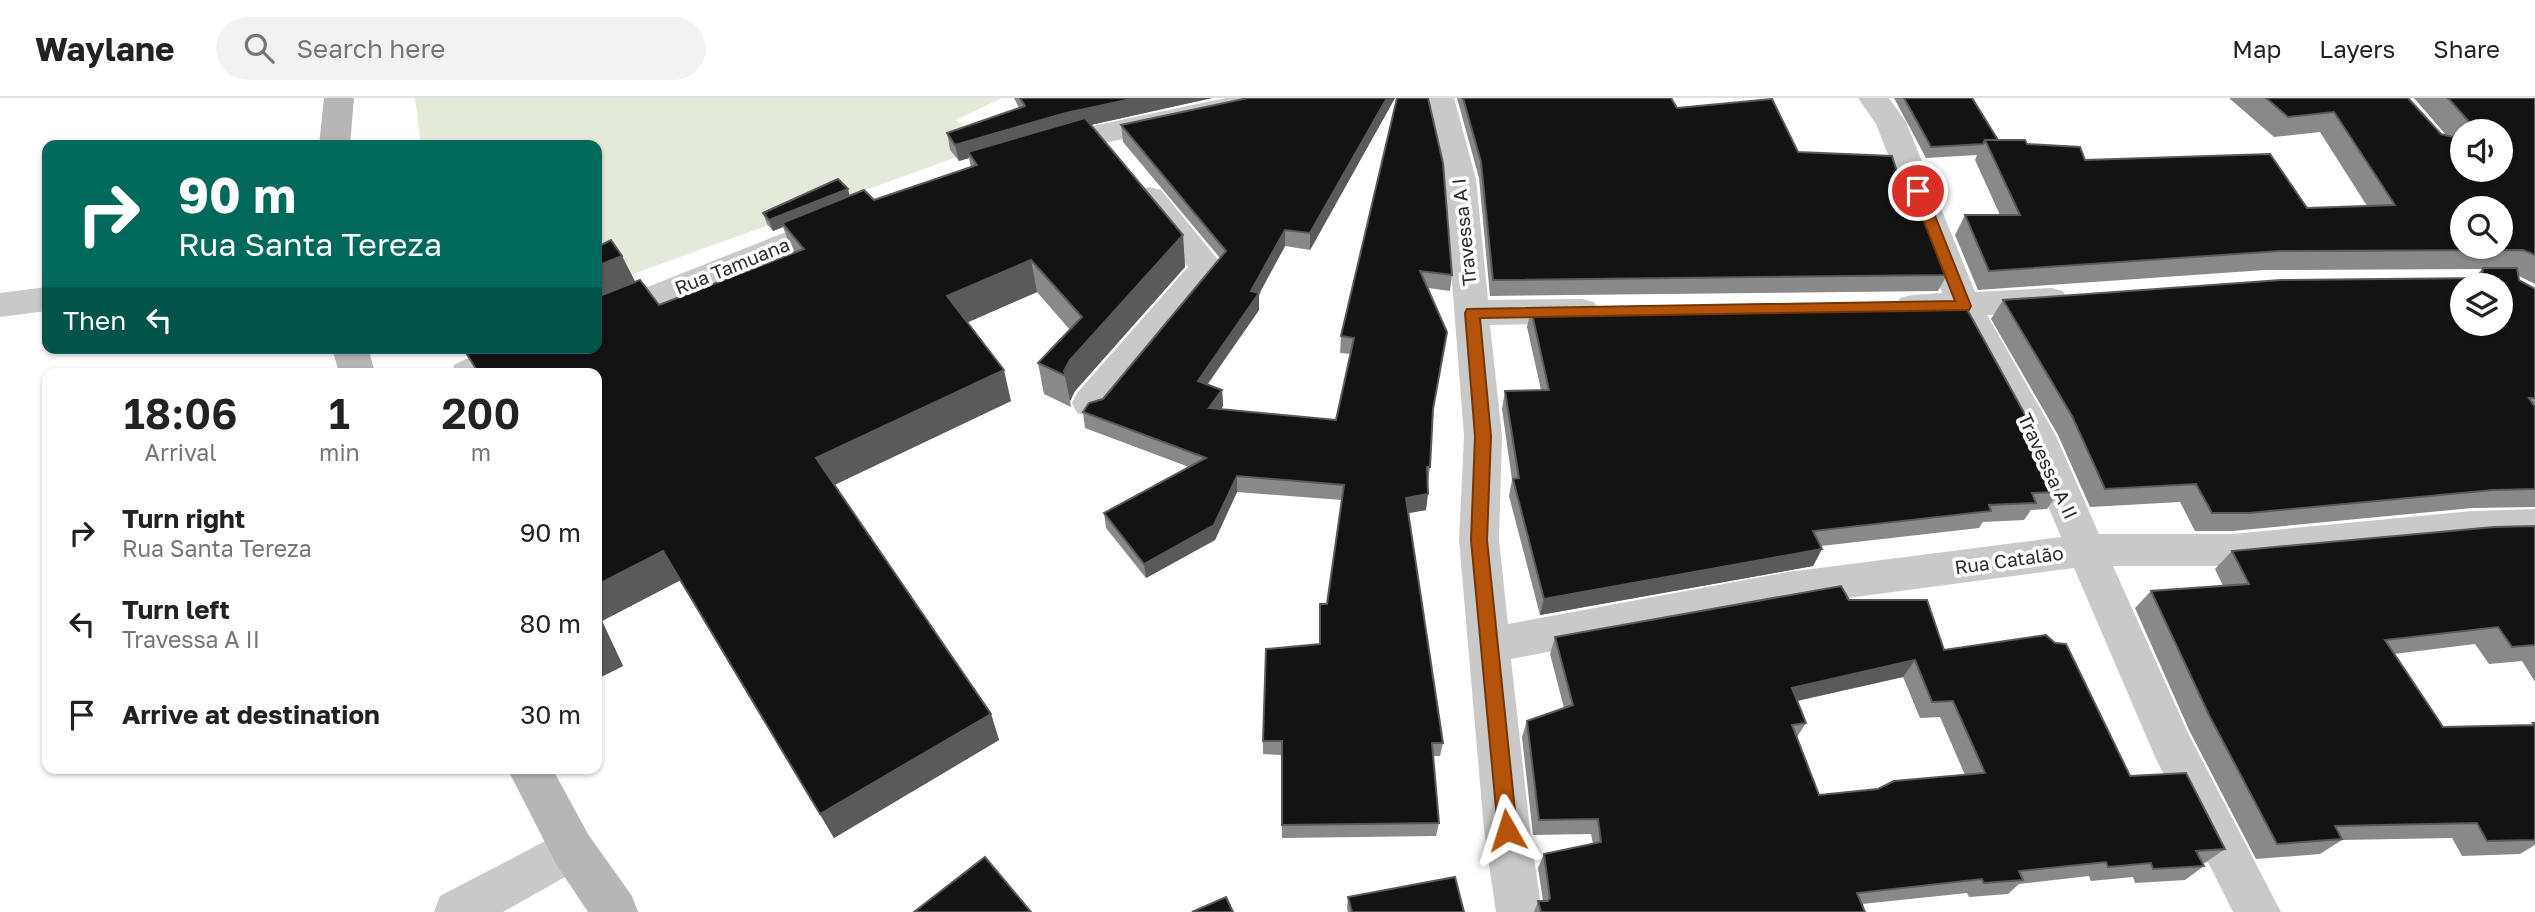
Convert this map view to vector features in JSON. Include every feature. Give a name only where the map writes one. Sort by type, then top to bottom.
[{"type":"street","points":[[335,140],[339,98]]},
{"type":"street","points":[[1023,156],[1097,135],[1270,98]]},
{"type":"street","name":"Travessa A I","points":[[1439,98],[1460,179],[1483,436],[1479,540],[1518,912]]},
{"type":"street","name":"Travessa A II","points":[[1873,98],[1891,122],[1964,306],[2037,436],[2085,550],[2115,610],[2171,745],[2258,912]]},
{"type":"street","points":[[1090,403],[1207,267],[1097,135]]},
{"type":"street","name":"Rua Tamuana","points":[[602,319],[871,209]]},
{"type":"street","points":[[1882,307],[1964,306],[2087,298]]},
{"type":"street","points":[[0,305],[42,300]]},
{"type":"street","points":[[1472,313],[1609,311]]},
{"type":"street","points":[[480,368],[514,354]]},
{"type":"street","name":"Rua Catalão","points":[[1489,645],[1788,589],[2085,550],[2232,550],[2472,527],[2535,525]]},
{"type":"street","points":[[532,774],[572,849],[615,912]]},
{"type":"street","points":[[457,912],[572,849]]},
{"type":"green space","points":[[415,98],[1002,98],[956,120],[993,144],[602,285],[602,140],[420,140]]},
{"type":"building","points":[[1020,98],[1136,98],[1066,113],[955,145],[947,133],[1025,106]]},
{"type":"building","points":[[1248,98],[1387,98],[1310,233],[1285,230],[1251,291],[1259,293],[1198,381],[1222,390],[1209,408],[1336,420],[1354,338],[1341,336],[1397,98],[1428,98],[1443,163],[1452,275],[1420,271],[1447,332],[1433,409],[1430,467],[1427,467],[1428,494],[1406,498],[1443,743],[1432,743],[1439,823],[1282,825],[1282,741],[1263,741],[1266,649],[1320,644],[1320,604],[1327,604],[1344,485],[1237,476],[1214,525],[1144,564],[1104,513],[1206,458],[1083,412],[1089,403],[1103,399],[1226,251],[1121,125]]},
{"type":"building","points":[[1463,98],[1671,98],[1677,108],[1772,99],[1798,152],[1892,156],[1912,219],[1924,219],[1947,275],[1493,280],[1481,162]]},
{"type":"building","points":[[1904,98],[1972,98],[1998,140],[1985,140],[1983,144],[1931,147]]},
{"type":"building","points":[[2266,98],[2408,98],[2441,134],[2450,136],[2450,182],[2513,182],[2513,119],[2467,119],[2448,98],[2535,98],[2535,255],[2523,250],[2513,250],[2513,196],[2450,196],[2450,250],[2280,251],[1989,271],[1965,215],[2020,215],[1985,140],[2025,140],[2027,144],[2080,147],[2085,160],[2270,154],[2307,208],[2395,205],[2334,112],[2288,117]]},
{"type":"building","points":[[1085,118],[1183,235],[1070,360],[1064,371],[1066,376],[1038,363],[1082,317],[1031,260],[947,296],[1004,370],[816,458],[991,714],[820,814],[663,551],[602,582],[602,368],[476,368],[467,354],[602,354],[602,295],[640,280],[659,305],[804,249],[782,223],[864,190],[874,200],[977,165],[968,152]]},
{"type":"building","points":[[838,179],[848,189],[769,220],[763,213]]},
{"type":"building","points":[[611,240],[622,256],[602,264],[602,244]]},
{"type":"building","points":[[2483,268],[2517,268],[2519,280],[2535,289],[2535,398],[2529,398],[2535,407],[2535,489],[2493,490],[2249,513],[2212,513],[2196,484],[2105,489],[2072,416],[2003,300],[2281,280],[2450,278],[2450,336],[2513,336],[2513,273],[2482,273]]},
{"type":"building","points":[[1963,302],[2028,420],[2059,492],[2032,493],[2036,503],[1989,505],[1991,511],[1813,531],[1822,549],[1544,599],[1513,479],[1519,478],[1505,391],[1549,390],[1531,309]]},
{"type":"building","points":[[2535,526],[2535,645],[2512,647],[2498,627],[2385,640],[2443,727],[2535,725],[2535,840],[2487,841],[2477,823],[2335,826],[2342,839],[2277,844],[2209,715],[2151,591],[2249,584],[2232,551],[2494,527]]},
{"type":"building","points":[[1841,586],[1849,600],[1927,600],[1944,650],[2046,635],[2055,643],[2066,644],[2130,776],[2186,773],[2225,849],[2196,851],[2204,866],[2153,869],[2151,863],[2108,867],[2106,862],[2019,871],[2023,880],[1984,883],[1982,879],[1857,893],[1865,912],[1541,912],[1538,901],[1548,901],[1550,898],[1544,854],[1601,842],[1598,819],[1539,820],[1527,721],[1573,705],[1555,637]],"holes":[[[1915,660],[1932,702],[1953,701],[1985,773],[1894,781],[1878,789],[1819,795],[1792,725],[1806,723],[1792,688]]]},
{"type":"building","points":[[985,857],[1031,912],[914,912]]},
{"type":"building","points":[[1455,877],[1464,912],[1352,912],[1348,897]]},
{"type":"building","points":[[1226,897],[1233,912],[1192,912]]},
{"type":"route","points":[[1507,830],[1479,540],[1483,436],[1472,313],[1964,306],[1918,191]]}]
